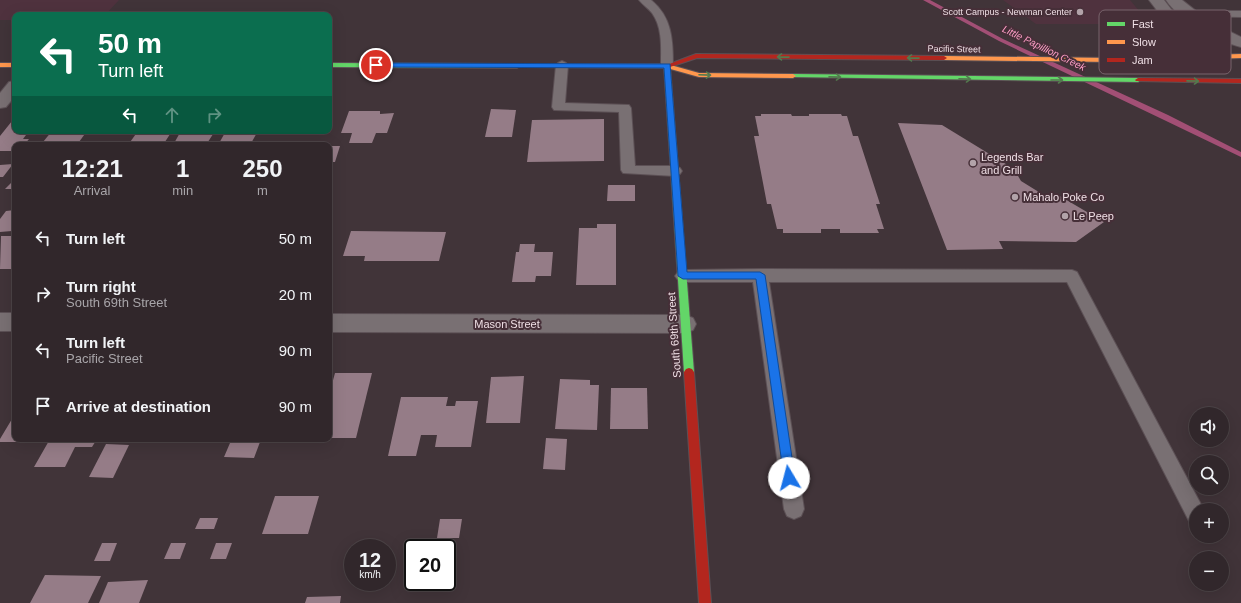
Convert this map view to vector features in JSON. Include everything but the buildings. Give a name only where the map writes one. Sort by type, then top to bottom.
[{"type":"main road","name":"Pacific Street","points":[[667,66],[696,56],[1099,60]]},
{"type":"main road","name":"Pacific Street","points":[[1231,56],[1241,56]]},
{"type":"main road","points":[[0,64],[12,65]]},
{"type":"main road","name":"Pacific Street","points":[[332,65],[667,66],[699,75],[1241,81]]},
{"type":"main road","name":"South 69th Street","points":[[667,66],[705,603]]},
{"type":"street","points":[[1156,0],[1164,10]]},
{"type":"street","points":[[1174,0],[1185,10]]},
{"type":"street","points":[[1231,39],[1241,42]]},
{"type":"street","points":[[0,103],[12,89]]},
{"type":"street","points":[[0,322],[12,322]]},
{"type":"street","name":"Mason Street","points":[[332,323],[685,324]]},
{"type":"lane","points":[[644,0],[661,16],[664,24],[667,36],[667,66]]},
{"type":"lane","points":[[562,65],[558,107],[625,108],[628,170],[675,171]]},
{"type":"lane","points":[[760,275],[794,509]]},
{"type":"lane","points":[[683,276],[1072,276],[1190,503]]},
{"type":"shaded area","points":[[0,0],[119,0],[108,12],[12,12],[12,20],[0,20]]},
{"type":"shaded area","name":"Scott Campus - Newman Center","points":[[1003,0],[1130,0],[1138,10],[1099,10],[1099,24],[1036,24]]},
{"type":"waterway","name":"Little Papillion Creek","points":[[926,0],[1001,40],[1165,117],[1241,155]]},
{"type":"traffic: fast","points":[[332,65],[517,66]]},
{"type":"traffic: fast","points":[[667,66],[689,372]]},
{"type":"traffic: fast","points":[[793,76],[1138,80]]},
{"type":"traffic: slow","points":[[1231,56],[1241,56]]},
{"type":"traffic: slow","points":[[944,58],[1099,60]]},
{"type":"traffic: slow","points":[[0,65],[12,65]]},
{"type":"traffic: slow","points":[[517,66],[667,66],[699,75],[793,76]]},
{"type":"traffic: jam","points":[[667,66],[696,56],[944,58]]},
{"type":"traffic: jam","points":[[1138,80],[1241,81]]},
{"type":"traffic: jam","points":[[689,372],[705,603]]},
{"type":"place","name":"Scott Campus - Newman Center","points":[[1080,12]]},
{"type":"place","name":"Legends Bar and Grill","points":[[973,163]]},
{"type":"place","name":"Mahalo Poke Co","points":[[1015,197]]},
{"type":"place","name":"Le Peep","points":[[1065,216]]},
{"type":"route","points":[[376,65],[667,66],[683,276],[760,275],[789,478]]}]
